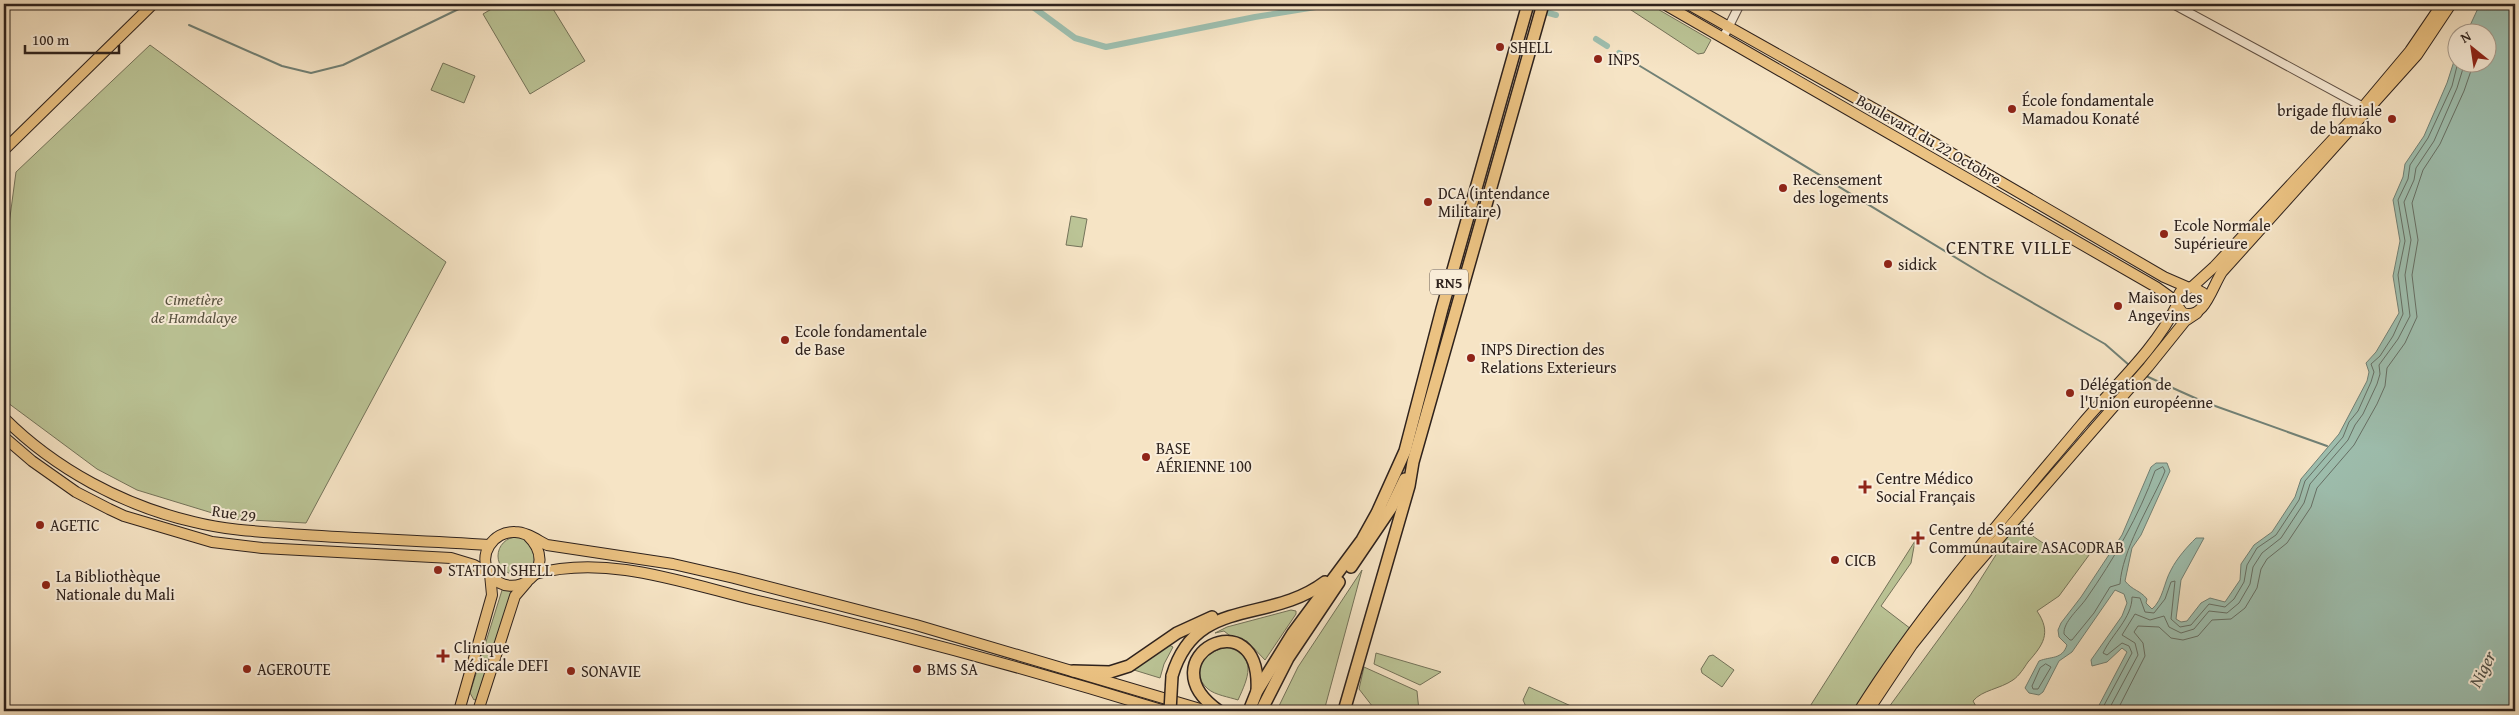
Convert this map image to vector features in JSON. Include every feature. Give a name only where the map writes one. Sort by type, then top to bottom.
[{"type":"highway","name":"RN5","points":[[1257,704],[1293,633],[1362,540],[1377,513],[1404,451],[1449,281],[1528,4]]},
{"type":"highway","name":"RN5","points":[[1257,704],[1302,636],[1365,549],[1391,508],[1413,462],[1543,4]]},
{"type":"highway","points":[[1344,711],[1409,486],[1413,462]]},
{"type":"highway","points":[[1074,671],[1110,672],[1123,668],[1145,656],[1168,638],[1192,625],[1215,616],[1286,604],[1303,597],[1338,572]]},
{"type":"highway","points":[[1170,711],[1172,676],[1177,657],[1193,636],[1206,627],[1240,613]]},
{"type":"highway","points":[[1219,711],[1199,694],[1194,682],[1193,672],[1203,651],[1216,643],[1229,641],[1240,644],[1248,650],[1256,667],[1257,704]]},
{"type":"main road","points":[[4,150],[153,4]]},
{"type":"main road","name":"Boulevard du 22 Octobre","points":[[1664,4],[2156,287],[2177,304]]},
{"type":"main road","name":"Boulevard du 22 Octobre","points":[[1688,4],[1898,122],[2164,277],[2190,287]]},
{"type":"main road","points":[[1868,711],[1912,645],[1971,571],[2148,367],[2185,320],[2197,313],[2222,272],[2366,108],[2410,51],[2442,4]]},
{"type":"main road","points":[[1859,711],[1904,643],[2163,329],[2177,304],[2179,293],[2190,287],[2214,267],[2417,55],[2451,4]]},
{"type":"main road","points":[[2190,287],[2203,294],[2205,302]]},
{"type":"main road","points":[[2177,304],[2183,313],[2188,315],[2197,313]]},
{"type":"main road","name":"Rue 29","points":[[4,418],[69,469],[104,490],[124,499],[194,522],[239,530],[489,545]]},
{"type":"main road","points":[[4,437],[32,461],[76,492],[109,509],[124,516],[212,542],[262,548],[451,558],[474,565],[490,574],[495,580],[509,586],[523,584],[532,577],[558,568],[608,568],[654,576],[854,623],[1000,662],[1165,711]]},
{"type":"main road","points":[[459,711],[492,594],[490,574],[486,560],[489,545],[496,537],[506,532],[517,532],[547,545],[564,549],[673,564],[734,578],[916,625],[1207,711]]},
{"type":"main road","points":[[478,711],[515,596],[532,577],[540,564],[540,553],[535,543],[528,536]]},
{"type":"main road","points":[[1116,696],[1140,711]]},
{"type":"street","points":[[1723,38],[1740,4]]},
{"type":"street","points":[[2173,4],[2366,108]]},
{"type":"green space","points":[[500,4],[550,4],[585,61],[530,94],[483,14]]},
{"type":"green space","points":[[1622,4],[1649,4],[1711,40],[1704,53],[1698,54]]},
{"type":"green space","name":"Cimetière de Hamdalaye","points":[[150,45],[446,262],[306,523],[232,519],[137,490],[97,469],[4,400],[4,262],[16,172]]},
{"type":"green space","points":[[443,63],[475,76],[464,103],[431,90]]},
{"type":"green space","points":[[1071,216],[1087,219],[1082,247],[1066,245]]},
{"type":"green space","points":[[2018,520],[2024,522],[2024,530],[2053,549],[2069,553],[2084,547],[2092,551],[2059,596],[2037,611],[2042,619],[2045,632],[2038,650],[2015,678],[2008,683],[1981,694],[1973,701],[1977,711],[1886,711],[1968,599]]},
{"type":"green space","points":[[517,537],[530,543],[536,556],[530,569],[517,575],[504,569],[498,556],[504,543]]},
{"type":"green space","points":[[1915,541],[1911,563],[1881,606],[1911,629],[1857,711],[1807,711]]},
{"type":"green space","points":[[1362,570],[1324,711],[1274,711],[1278,708],[1298,667]]},
{"type":"green space","points":[[503,587],[512,590],[479,698],[474,700],[470,693]]},
{"type":"green space","points":[[1291,610],[1296,611],[1296,614],[1265,660],[1247,641],[1229,635],[1224,631],[1215,633],[1227,627]]},
{"type":"green space","points":[[1169,645],[1173,647],[1164,664],[1160,678],[1134,670]]},
{"type":"green space","points":[[1228,647],[1244,656],[1247,662],[1247,676],[1238,700],[1211,691],[1202,682],[1199,675],[1202,662],[1207,657],[1213,652]]},
{"type":"green space","points":[[1376,653],[1441,672],[1420,685],[1374,664]]},
{"type":"green space","points":[[1713,655],[1734,670],[1722,687],[1702,673],[1701,669],[1709,656]]},
{"type":"green space","points":[[1364,667],[1417,691],[1419,711],[1376,711],[1359,689]]},
{"type":"green space","points":[[1529,687],[1582,711],[1532,711],[1527,709],[1523,700]]},
{"type":"water","name":"Niger","points":[[2480,4],[2515,4],[2515,711],[2096,711],[2127,652],[2122,648],[2107,662],[2092,666],[2091,660],[2122,616],[2127,603],[2124,594],[2115,590],[2072,652],[2059,661],[2043,692],[2039,695],[2029,693],[2025,688],[2039,661],[2056,657],[2065,650],[2067,645],[2059,637],[2058,630],[2061,623],[2081,597],[2122,535],[2151,467],[2156,463],[2167,463],[2170,471],[2141,535],[2132,548],[2125,581],[2147,599],[2146,603],[2152,609],[2159,601],[2173,566],[2179,557],[2196,538],[2204,538],[2181,580],[2176,619],[2181,622],[2187,621],[2201,603],[2210,598],[2225,602],[2240,580],[2241,564],[2254,545],[2272,532],[2295,497],[2301,479],[2339,434],[2367,381],[2369,372],[2366,363],[2376,352],[2399,313],[2393,276],[2400,241],[2393,200],[2403,177],[2405,164],[2424,136],[2451,72],[2496,72],[2496,22],[2472,22]]},
{"type":"waterway","points":[[189,25],[282,66],[311,73],[343,65],[469,4]]},
{"type":"waterway","points":[[1029,4],[1075,38],[1106,47],[1255,17],[1334,4]]},
{"type":"waterway","points":[[1516,4],[1556,15]]},
{"type":"waterway","points":[[1596,39],[1607,46]]},
{"type":"waterway","points":[[1619,53],[1624,56]]},
{"type":"waterway","points":[[1635,63],[1986,276],[2105,344],[2129,365]]},
{"type":"waterway","points":[[2146,376],[2204,402],[2327,446]]},
{"type":"place","name":"SHELL","points":[[1500,47]]},
{"type":"place","name":"INPS","points":[[1598,59]]},
{"type":"place","name":"École fondamentale Mamadou Konaté","points":[[2012,109]]},
{"type":"place","name":"brigade fluviale de bamako","points":[[2392,119]]},
{"type":"place","name":"Recensement des logements","points":[[1783,188]]},
{"type":"place","name":"DCA (intendance Militaire)","points":[[1428,202]]},
{"type":"place","name":"Ecole Normale Supérieure","points":[[2164,234]]},
{"type":"place","name":"sidick","points":[[1888,264]]},
{"type":"place","name":"Maison des Angevins","points":[[2118,306]]},
{"type":"place","name":"Ecole fondamentale de Base","points":[[785,340]]},
{"type":"place","name":"INPS Direction des Relations Exterieurs","points":[[1471,358]]},
{"type":"place","name":"Délégation de l'Union européenne","points":[[2070,393]]},
{"type":"place","name":"BASE AÉRIENNE 100","points":[[1146,457]]},
{"type":"place","name":"Centre Médico Social Français","points":[[1865,487]]},
{"type":"place","name":"AGETIC","points":[[40,525]]},
{"type":"place","name":"Centre de Santé Communautaire ASACODRAB","points":[[1918,538]]},
{"type":"place","name":"CICB","points":[[1835,560]]},
{"type":"place","name":"STATION SHELL","points":[[438,570]]},
{"type":"place","name":"La Bibliothèque Nationale du Mali","points":[[46,585]]},
{"type":"place","name":"Clinique Médicale DEFI","points":[[443,656]]},
{"type":"place","name":"AGEROUTE","points":[[247,669]]},
{"type":"place","name":"BMS SA","points":[[917,669]]},
{"type":"place","name":"SONAVIE","points":[[571,671]]},
{"type":"district","name":"CENTRE VILLE","points":[[2009,247]]}]
